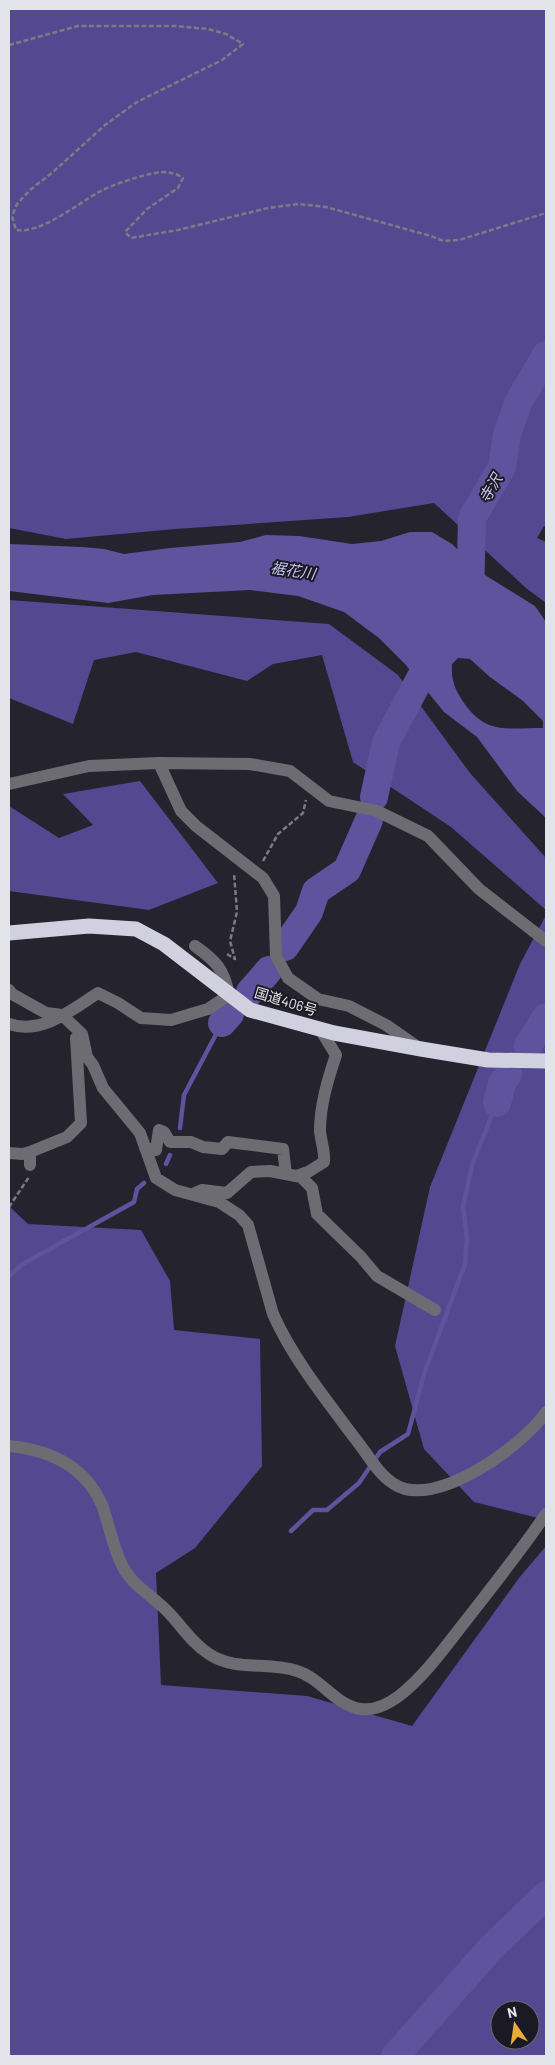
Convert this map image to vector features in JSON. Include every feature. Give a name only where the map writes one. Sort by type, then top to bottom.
[{"type":"highway","name":"国道406号","points":[[9,933],[89,926],[136,929],[164,944],[250,1010],[320,1029],[421,1050],[488,1060],[546,1061]]},
{"type":"street","points":[[9,784],[89,766],[159,763],[250,764],[290,772],[328,801],[377,811],[405,823],[428,836],[480,889],[546,941]]},
{"type":"street","points":[[159,763],[181,811],[196,826],[263,878],[274,896],[276,956],[288,978],[318,999],[349,1006],[386,1025],[421,1050]]},
{"type":"street","points":[[9,1024],[20,1027],[38,1026],[62,1015],[98,993],[141,1018],[171,1020],[208,1009],[229,995],[226,976],[210,956],[195,946]]},
{"type":"street","points":[[9,990],[12,994],[46,1013],[62,1015],[82,1034],[87,1057],[93,1065],[103,1088],[140,1133],[156,1178],[174,1190],[219,1202],[239,1215],[248,1225],[273,1314],[279,1327],[323,1396],[378,1470],[394,1484],[419,1490],[455,1482],[504,1454],[538,1424],[546,1412]]},
{"type":"street","points":[[9,1153],[22,1154],[30,1159],[67,1137],[80,1122],[76,1029]]},
{"type":"street","points":[[291,1175],[308,1172],[324,1162],[325,1153],[320,1131],[325,1090],[336,1055],[320,1029]]},
{"type":"street","points":[[145,1148],[156,1150],[159,1130],[164,1132],[170,1142],[191,1142],[203,1147],[222,1148],[228,1142],[283,1149],[291,1175]]},
{"type":"street","points":[[190,1195],[202,1190],[227,1193],[251,1172],[270,1171],[301,1177],[312,1188],[317,1214],[361,1257],[377,1276],[435,1310]]},
{"type":"street","points":[[9,1446],[56,1456],[88,1480],[102,1505],[121,1563],[128,1575],[140,1588],[169,1612],[190,1637],[210,1655],[236,1665],[291,1669],[307,1674],[340,1700],[360,1709],[376,1709],[400,1695],[435,1659],[523,1548],[546,1514]]},
{"type":"path","points":[[9,46],[78,26],[176,26],[208,29],[226,34],[243,44],[222,60],[136,102],[105,125],[30,190],[17,204],[12,216],[16,230],[24,231],[43,224],[61,216],[99,192],[128,180],[155,172],[174,172],[183,178],[178,188],[147,209],[126,232],[131,238],[178,230],[268,208],[298,204],[326,207],[431,236],[443,242],[459,240],[546,213]]},
{"type":"path","points":[[9,1207],[28,1179],[30,1159]]},
{"type":"shaded area","points":[[9,9],[546,9],[546,527],[544,526],[537,538],[546,542],[546,603],[526,588],[434,503],[348,517],[66,539],[9,528]]},
{"type":"shaded area","points":[[9,600],[329,624],[398,675],[470,773],[546,858],[546,910],[451,827],[353,762],[322,655],[273,664],[247,681],[136,652],[94,660],[73,724],[9,698]]},
{"type":"shaded area","points":[[140,781],[218,883],[149,910],[9,891],[9,806],[59,838],[93,825],[63,794]]},
{"type":"shaded area","points":[[546,915],[546,1520],[474,1502],[424,1449],[395,1346],[430,1187],[520,964]]},
{"type":"shaded area","points":[[9,1206],[28,1224],[141,1230],[170,1281],[174,1330],[260,1339],[262,1466],[195,1548],[156,1573],[161,1685],[307,1696],[412,1726],[519,1578],[546,1546],[546,2056],[9,2056]]},
{"type":"water","name":"裾花川","points":[[410,532],[432,532],[452,544],[480,572],[535,606],[546,622],[546,818],[517,791],[477,737],[444,712],[405,664],[379,638],[344,612],[298,596],[250,590],[153,595],[108,603],[9,591],[9,544],[82,547],[104,549],[124,554],[240,542],[266,535],[299,536],[352,544],[381,541]],"holes":[[[458,658],[470,659],[490,677],[523,701],[543,721],[543,728],[497,727],[479,719],[462,700],[453,678],[452,664]]]},
{"type":"waterway","name":"寺沢","points":[[470,599],[472,518],[502,467],[507,435],[518,403],[546,355]]},
{"type":"waterway","points":[[374,797],[386,742],[435,647]]},
{"type":"waterway","points":[[285,947],[309,912],[316,891],[347,870],[369,820]]},
{"type":"waterway","points":[[250,992],[269,970]]},
{"type":"waterway","points":[[222,1023],[230,1014]]},
{"type":"waterway","points":[[528,1046],[546,1017]]},
{"type":"waterway","points":[[180,1128],[184,1095],[222,1023]]},
{"type":"waterway","points":[[497,1103],[502,1083],[508,1074]]},
{"type":"waterway","points":[[291,1531],[313,1510],[327,1510],[359,1483],[380,1452],[408,1434],[424,1374],[465,1264],[467,1238],[463,1206],[473,1162],[497,1103]]},
{"type":"waterway","points":[[166,1164],[170,1155]]},
{"type":"waterway","points":[[9,1276],[21,1265],[134,1202],[137,1189],[144,1183]]},
{"type":"waterway","points":[[395,2056],[491,1948],[546,1895]]}]
